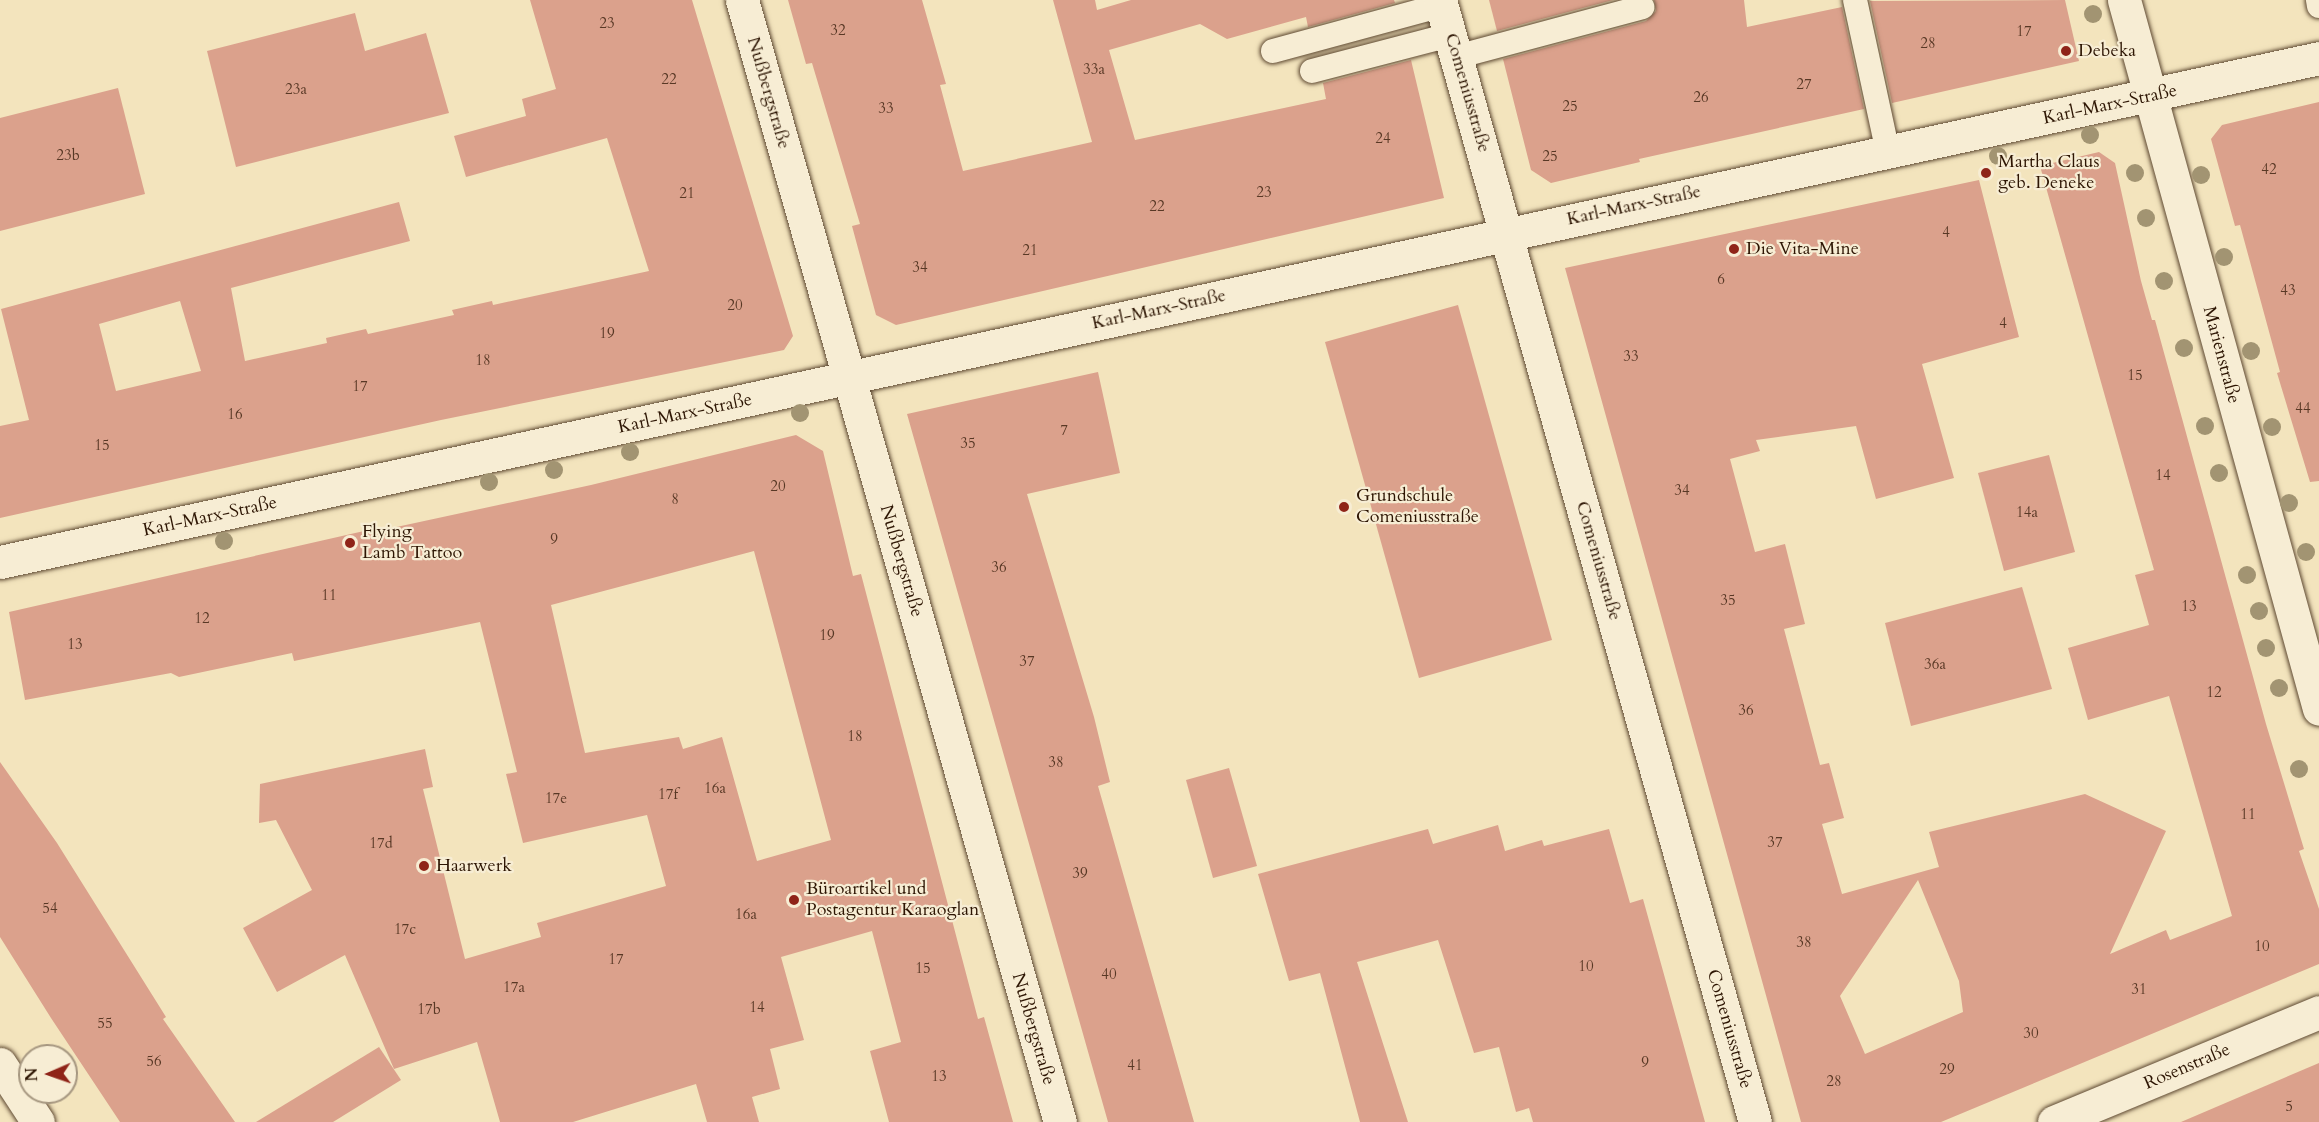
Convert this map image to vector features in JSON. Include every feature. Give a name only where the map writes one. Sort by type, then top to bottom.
[{"type":"street","name":"Nußbergstraße","points":[[742,0],[1060,1122]]},
{"type":"street","name":"Marienstraße","points":[[2124,0],[2319,709]]},
{"type":"street","name":"Comeniusstraße","points":[[1447,24],[1755,1122]]},
{"type":"street","name":"Karl-Marx-Straße","points":[[0,562],[2319,58]]},
{"type":"street","name":"Rosenstraße","points":[[2054,1122],[2319,1012]]},
{"type":"street","points":[[0,1065],[38,1122]]},
{"type":"lane","points":[[1855,0],[1888,152]]},
{"type":"lane","points":[[2318,0],[2319,6]]},
{"type":"lane","points":[[1273,51],[1447,24],[1642,7]]},
{"type":"lane","points":[[1312,71],[1447,24]]},
{"type":"building","points":[[530,0],[692,0],[793,336],[784,350],[441,420],[0,518],[0,426],[29,420],[1,309],[399,202],[410,241],[231,288],[245,361],[327,343],[326,338],[366,329],[368,334],[454,315],[452,310],[492,301],[493,305],[649,271],[607,138],[466,177],[454,136],[526,116],[522,99],[556,89]],"holes":[[[180,301],[201,371],[116,391],[99,324]]]},
{"type":"building","points":[[788,0],[922,0],[946,84],[940,85],[963,171],[1092,142],[1053,0],[1095,0],[1097,10],[1131,0],[1394,0],[1395,3],[1308,27],[1306,17],[1227,39],[1200,24],[1109,50],[1135,140],[1326,99],[1323,83],[1411,60],[1444,198],[896,325],[876,315],[852,226],[860,224],[812,63],[806,64]]},
{"type":"building","points":[[1489,0],[1613,0],[1497,31]]},
{"type":"building","points":[[1654,0],[1744,0],[1747,27],[1842,7],[1864,109],[1639,159],[1640,162],[1551,183],[1531,170],[1503,59],[1646,21],[1656,11]]},
{"type":"building","points":[[2065,0],[2079,61],[1892,103],[1870,1]]},
{"type":"building","points":[[355,13],[365,51],[426,33],[449,113],[236,167],[207,51]]},
{"type":"building","points":[[118,88],[145,194],[0,231],[0,118]]},
{"type":"building","points":[[2319,102],[2319,481],[2310,482],[2277,373],[2280,372],[2240,225],[2235,226],[2211,139],[2222,125]]},
{"type":"building","points":[[2099,152],[2115,163],[2141,281],[2152,320],[2155,320],[2266,724],[2304,849],[2299,851],[2319,909],[2319,964],[1941,1122],[1801,1122],[1565,268],[1979,180],[2019,337],[1922,364],[1954,478],[1876,499],[1856,426],[1756,440],[1760,451],[1730,459],[1755,552],[1785,544],[1805,624],[1784,629],[1820,765],[1829,763],[1844,818],[1822,824],[1842,894],[1939,867],[1929,832],[2085,794],[2166,831],[2110,954],[2166,930],[2170,940],[2232,916],[2169,696],[2088,720],[2068,648],[2149,625],[2135,575],[2154,570],[2040,166]],"holes":[[[1918,880],[1959,981],[1963,1012],[1865,1054],[1840,996]]]},
{"type":"building","points":[[1458,305],[1552,640],[1419,678],[1325,342]]},
{"type":"building","points":[[1098,372],[1120,473],[1027,494],[1094,717],[1110,782],[1098,786],[1194,1122],[1108,1122],[907,414]]},
{"type":"building","points":[[796,435],[823,451],[853,576],[861,574],[978,1019],[984,1017],[1013,1122],[889,1122],[870,1051],[901,1042],[872,931],[781,957],[804,1040],[770,1049],[780,1089],[752,1097],[759,1122],[707,1122],[696,1084],[573,1122],[500,1122],[477,1042],[394,1069],[345,955],[277,992],[243,928],[312,890],[276,820],[259,823],[260,784],[425,749],[433,787],[423,789],[465,959],[541,937],[537,923],[666,886],[647,815],[523,843],[506,774],[517,772],[480,622],[294,661],[292,653],[179,677],[171,673],[25,700],[9,612],[364,531],[364,534],[591,485]],"holes":[[[754,551],[831,840],[757,861],[722,737],[683,749],[679,737],[585,753],[551,605]]]},
{"type":"building","points":[[2049,455],[2075,552],[2004,571],[1978,473]]},
{"type":"building","points":[[2022,587],[2052,689],[1911,726],[1885,623]]},
{"type":"building","points":[[0,762],[57,843],[166,1017],[163,1019],[235,1122],[120,1122],[78,1059],[78,1044],[68,1044],[0,937]]},
{"type":"building","points":[[1229,768],[1257,866],[1213,878],[1186,780]]},
{"type":"building","points":[[1498,825],[1505,851],[1542,840],[1544,846],[1609,829],[1630,903],[1643,899],[1705,1122],[1533,1122],[1529,1108],[1516,1112],[1499,1047],[1474,1053],[1438,940],[1357,962],[1408,1122],[1360,1122],[1320,973],[1289,981],[1258,874],[1428,829],[1433,844]]},
{"type":"building","points":[[379,1047],[401,1080],[333,1122],[256,1122]]},
{"type":"building","points":[[2319,1063],[2319,1122],[2181,1122]]},
{"type":"place","name":"Debeka","points":[[2066,51]]},
{"type":"place","name":"Martha Claus geb. Deneke","points":[[1986,173]]},
{"type":"place","name":"Die Vita-Mine","points":[[1734,249]]},
{"type":"place","name":"Grundschule Comeniusstraße","points":[[1344,507]]},
{"type":"place","name":"Flying Lamb Tattoo","points":[[350,543]]},
{"type":"place","name":"Haarwerk","points":[[424,866]]},
{"type":"place","name":"Büroartikel und Postagentur Karaoglan","points":[[794,900]]}]
